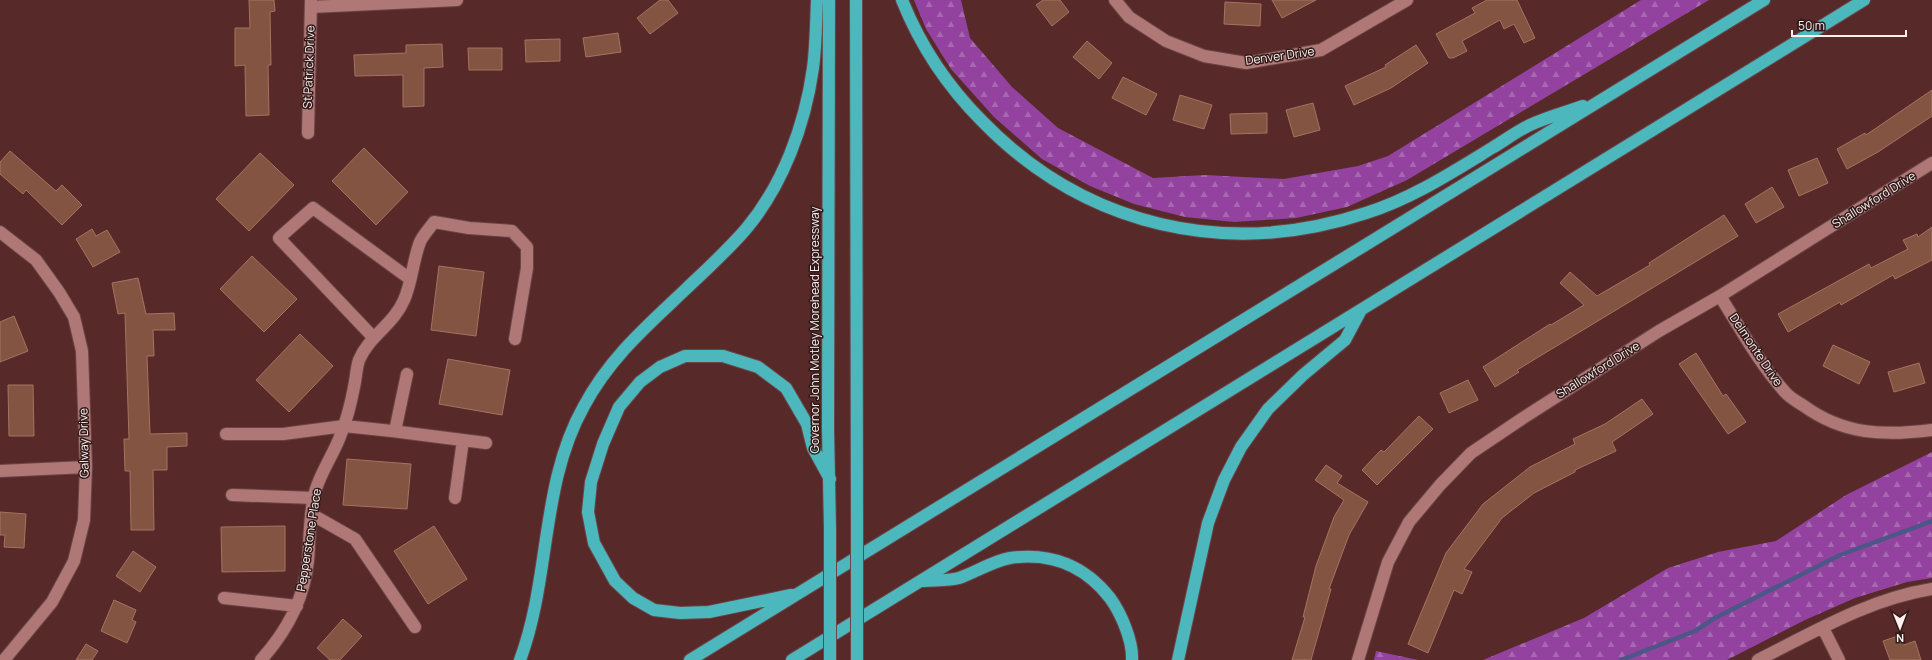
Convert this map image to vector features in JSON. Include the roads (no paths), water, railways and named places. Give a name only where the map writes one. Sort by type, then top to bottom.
[{"type":"highway","points":[[520,660],[534,608],[558,468],[569,437],[583,407],[601,377],[623,348],[718,258],[746,229],[763,206],[775,185],[792,149],[807,96],[813,68],[817,0]]},
{"type":"highway","name":"Governor John Motley Morehead Expressway","points":[[830,0],[828,429],[830,479],[830,660]]},
{"type":"highway","points":[[856,0],[857,660]]},
{"type":"highway","points":[[902,0],[909,17],[943,75],[966,104],[1013,150],[1041,171],[1071,190],[1100,205],[1134,217],[1194,231],[1232,234],[1304,230],[1367,213],[1401,200],[1440,180],[1530,125],[1607,97]]},
{"type":"highway","points":[[690,660],[1764,0]]},
{"type":"highway","points":[[792,660],[1864,0]]},
{"type":"highway","points":[[1178,660],[1208,523],[1224,480],[1240,446],[1268,409],[1304,374],[1345,340],[1362,308]]},
{"type":"highway","points":[[798,593],[709,612],[680,613],[654,610],[633,598],[615,581],[594,543],[588,512],[591,482],[602,444],[619,407],[640,382],[660,367],[685,356],[723,356],[758,367],[786,388],[807,424],[813,448],[830,479]]},
{"type":"highway","points":[[921,581],[957,578],[1010,558],[1046,558],[1078,568],[1101,587],[1120,611],[1132,652],[1132,660]]},
{"type":"street","points":[[311,3],[457,0]]},
{"type":"street","name":"Denver Drive","points":[[1114,0],[1129,17],[1166,41],[1204,56],[1246,63],[1284,58],[1321,50],[1407,0]]},
{"type":"street","name":"St Patrick Drive","points":[[308,133],[311,3]]},
{"type":"street","name":"Shallowford Drive","points":[[1358,660],[1388,562],[1409,522],[1440,485],[1471,453],[1659,331],[1720,296],[1932,164]]},
{"type":"street","points":[[373,337],[279,238],[313,208],[410,279]]},
{"type":"street","name":"Pepperstone Place","points":[[261,660],[277,642],[289,624],[297,606],[303,586],[307,562],[311,514],[314,498],[325,466],[344,426],[355,387],[360,360],[373,337],[389,323],[404,301],[420,240],[434,222],[469,228],[512,231],[527,247],[528,268],[515,339]]},
{"type":"street","name":"Galway Drive","points":[[0,232],[36,260],[59,292],[74,317],[82,352],[86,467],[84,520],[74,561],[52,602],[4,660]]},
{"type":"street","name":"Delmonte Drive","points":[[1720,296],[1751,347],[1785,393],[1819,417],[1855,430],[1899,434],[1932,430]]},
{"type":"street","points":[[395,431],[408,374]]},
{"type":"street","points":[[226,434],[283,434],[344,426],[395,431],[486,444]]},
{"type":"street","points":[[455,498],[463,440]]},
{"type":"street","points":[[0,471],[86,467]]},
{"type":"street","points":[[232,495],[314,498]]},
{"type":"street","points":[[311,514],[355,539],[415,627]]},
{"type":"street","points":[[1758,660],[1863,608],[1914,592],[1932,589]]},
{"type":"street","points":[[224,598],[297,606]]},
{"type":"street","points":[[1823,628],[1839,660]]},
{"type":"waterway","points":[[1621,660],[1695,631],[1715,618],[1840,555],[1932,521]]}]
